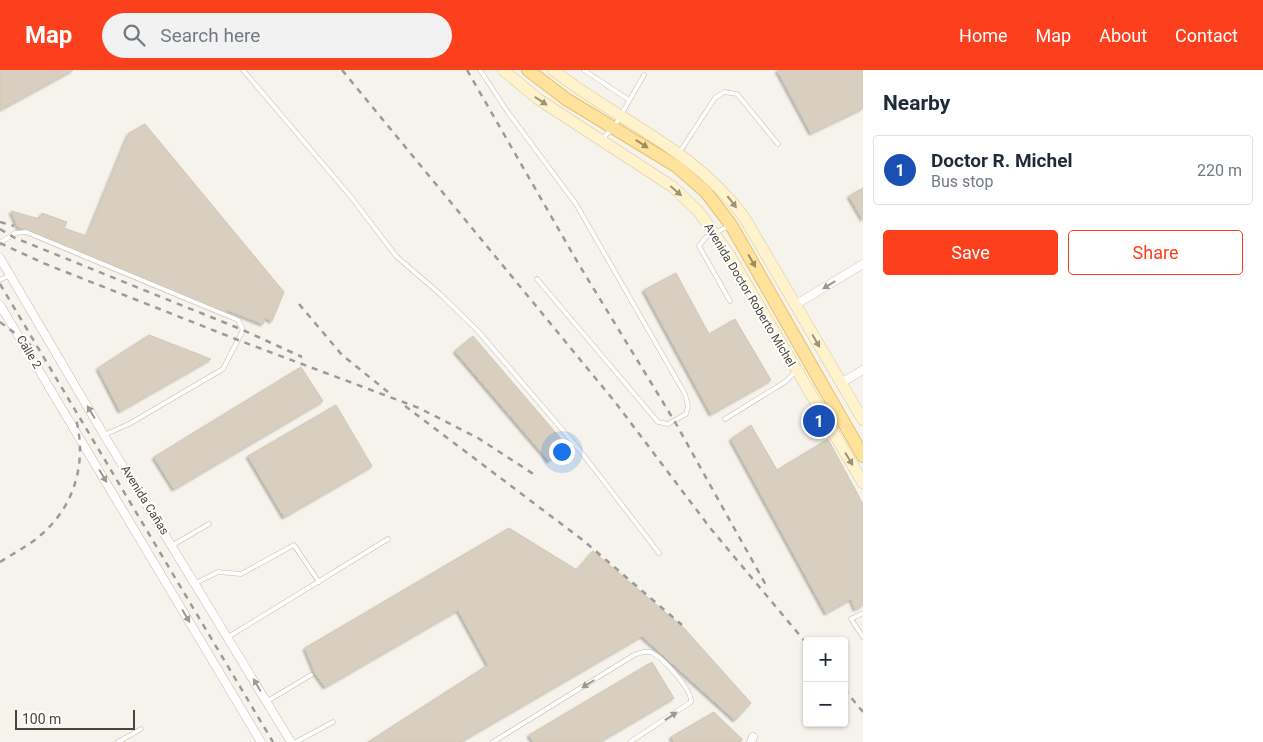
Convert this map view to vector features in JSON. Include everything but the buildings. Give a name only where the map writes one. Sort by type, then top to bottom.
[{"type":"main road","name":"Avenida Doctor Roberto Michel","points":[[503,70],[538,99],[673,187],[699,212],[715,232],[863,483]]},
{"type":"main road","name":"Avenida Doctor Roberto Michel","points":[[528,70],[566,99],[614,126],[676,166],[706,192],[731,225],[863,456]]},
{"type":"main road","points":[[553,70],[704,171],[731,199],[744,217],[863,420]]},
{"type":"main road","points":[[787,353],[801,346]]},
{"type":"street","name":"Avenida Cañas","points":[[0,258],[104,435],[173,545],[291,742]]},
{"type":"street","points":[[796,305],[863,264]]},
{"type":"street","name":"Calle 2","points":[[0,305],[42,374]]},
{"type":"street","points":[[841,383],[863,370]]},
{"type":"street","name":"Avenida Cañas","points":[[42,374],[261,742]]},
{"type":"lane","points":[[243,70],[351,197],[396,256],[440,294],[478,331],[578,448],[660,553]]},
{"type":"lane","points":[[480,70],[506,111],[576,204],[685,394],[688,406],[686,414],[673,423],[658,422],[537,279]]},
{"type":"lane","points":[[584,70],[629,100]]},
{"type":"lane","points":[[601,140],[614,126],[644,75]]},
{"type":"lane","points":[[679,153],[715,98],[724,92],[737,94],[778,144]]},
{"type":"lane","points":[[730,301],[699,246],[706,237],[731,225]]},
{"type":"lane","points":[[0,243],[15,233],[26,232],[238,320],[243,330],[223,369],[129,424],[104,435]]},
{"type":"lane","points":[[0,280],[10,275]]},
{"type":"lane","points":[[725,419],[785,382],[796,370]]},
{"type":"lane","points":[[173,545],[209,524]]},
{"type":"lane","points":[[228,637],[388,539]]},
{"type":"lane","points":[[196,583],[218,572],[241,574],[294,545],[319,582]]},
{"type":"lane","points":[[863,612],[851,619],[863,637]]},
{"type":"lane","points":[[493,742],[634,655],[646,652],[651,653],[674,673],[691,693],[691,702],[630,742]]},
{"type":"lane","points":[[266,702],[311,675]]},
{"type":"lane","points":[[296,742],[333,722]]},
{"type":"lane","points":[[118,742],[141,729]]},
{"type":"railway","points":[[342,70],[615,402],[711,529],[803,639]]},
{"type":"railway","points":[[467,70],[578,263],[675,422],[767,587]]},
{"type":"railway","points":[[0,222],[14,226]]},
{"type":"railway","points":[[0,229],[15,238],[243,330],[302,357]]},
{"type":"railway","points":[[0,243],[43,263],[238,340],[419,408],[478,438],[535,475]]},
{"type":"railway","points":[[0,284],[273,742]]},
{"type":"railway","points":[[299,304],[342,355],[388,392]]},
{"type":"railway","points":[[0,322],[33,347]]},
{"type":"railway","points":[[405,406],[584,541],[682,625]]},
{"type":"railway","points":[[0,562],[42,534],[63,510],[76,482],[79,467],[80,451],[76,419]]},
{"type":"railway","points":[[848,694],[863,712]]},
{"type":"place","name":"Doctor R. Michel","points":[[819,421]]}]
